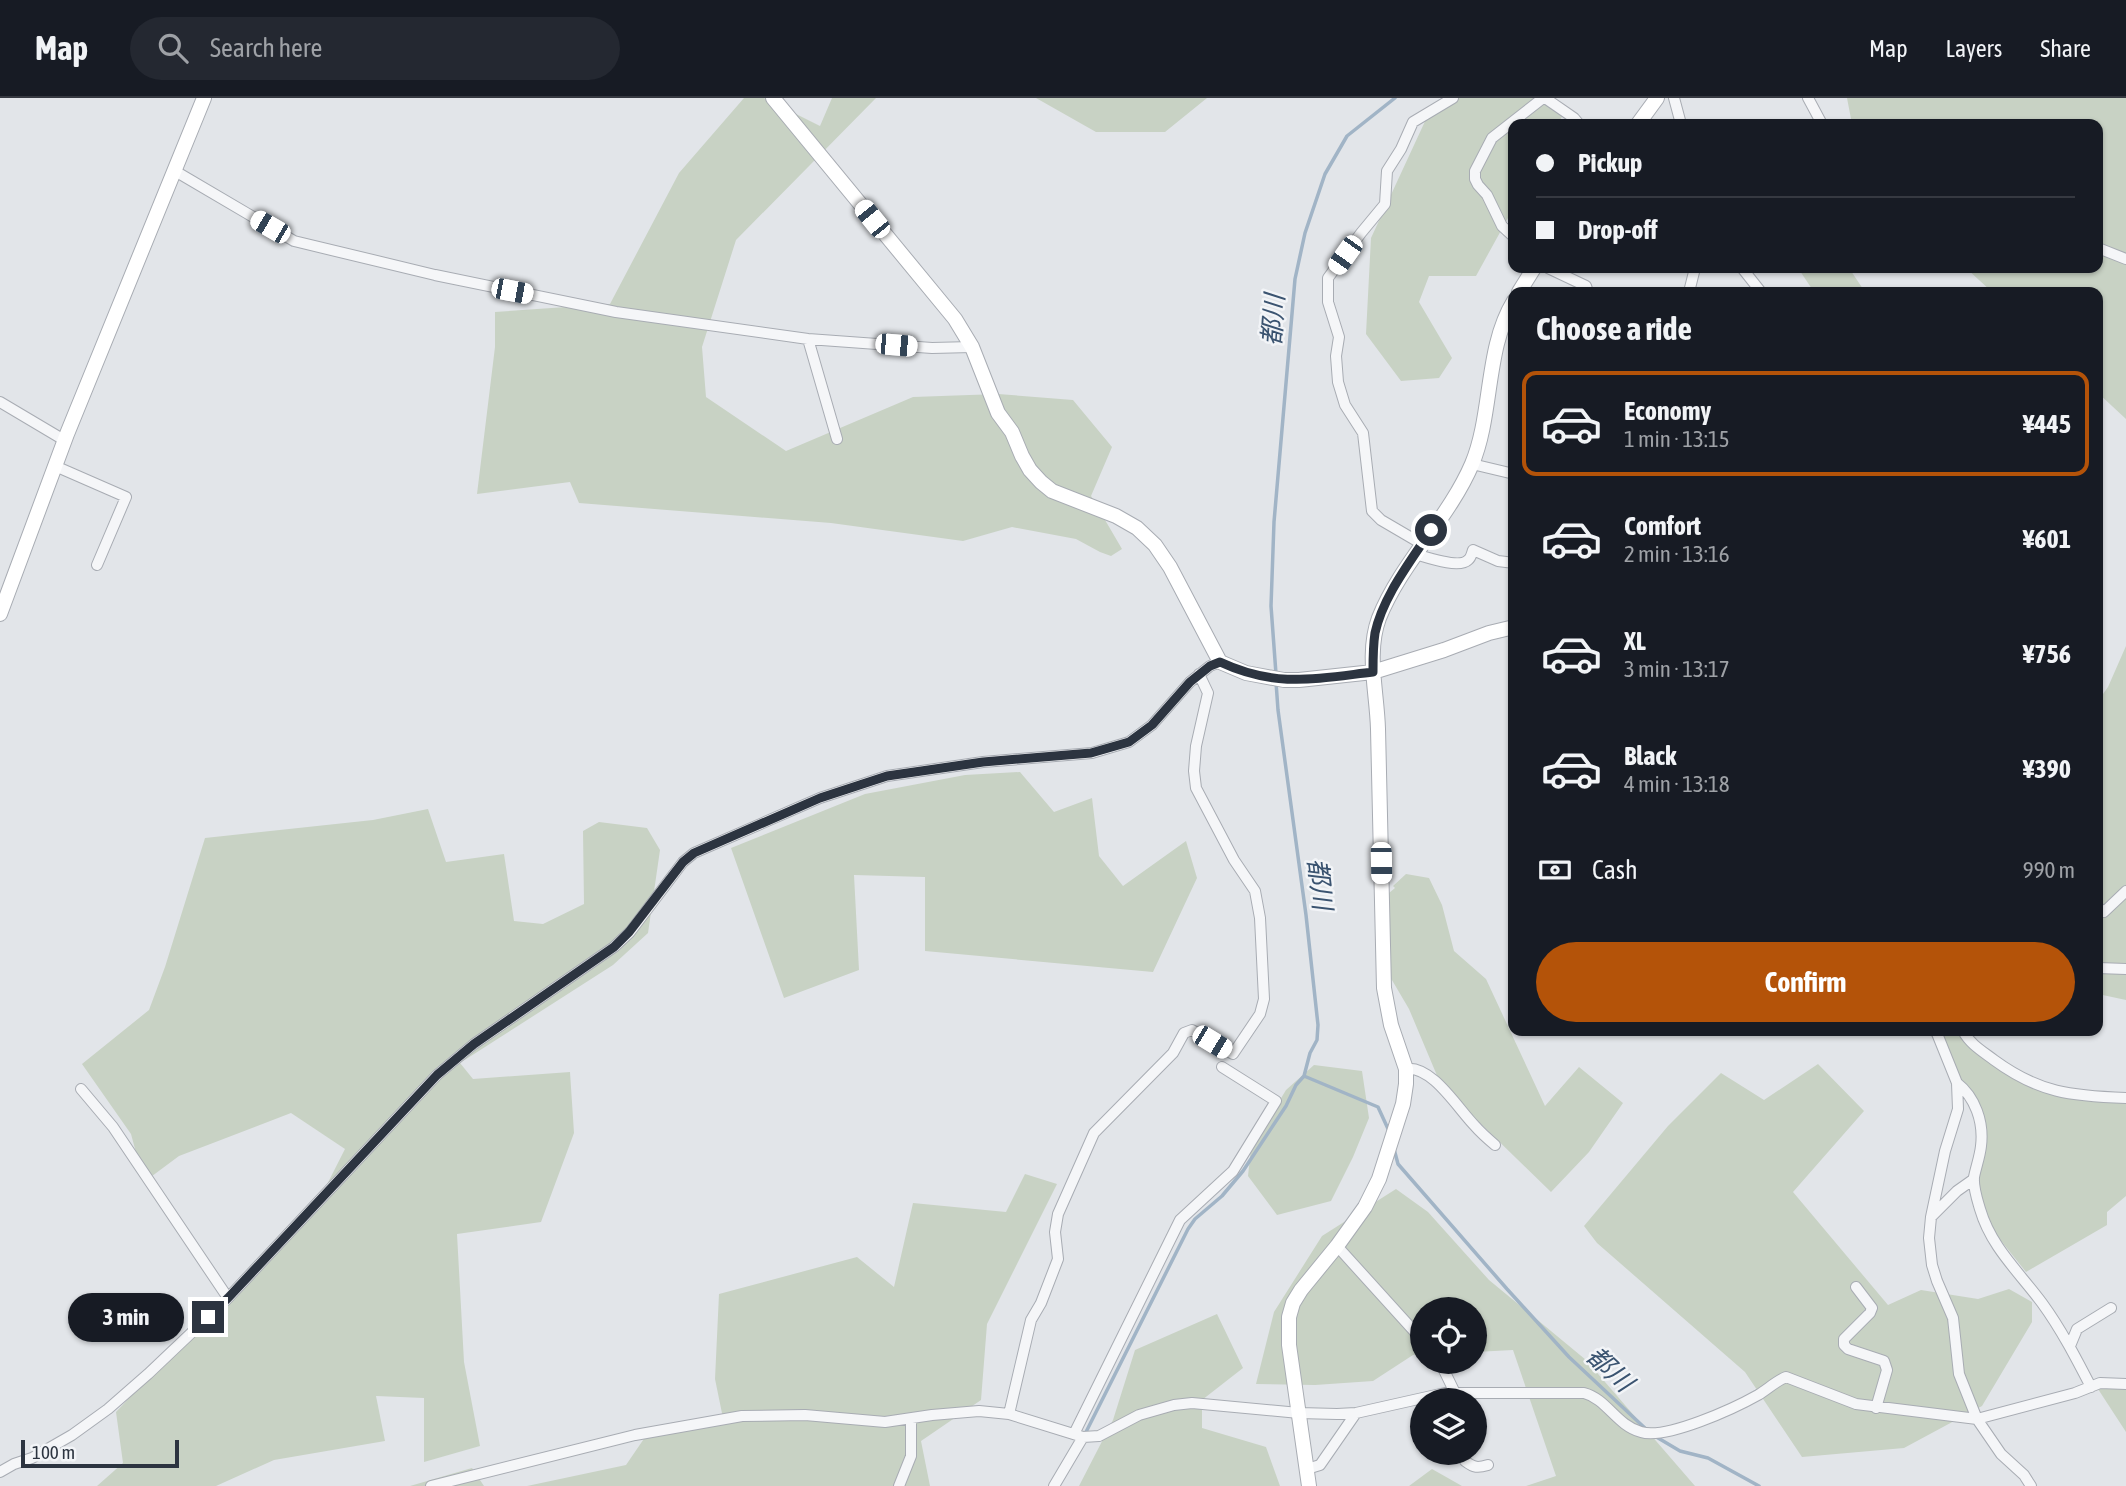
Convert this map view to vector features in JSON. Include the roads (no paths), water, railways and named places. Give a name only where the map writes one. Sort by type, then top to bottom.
[{"type":"street","points":[[0,614],[64,440],[204,98]]},
{"type":"street","points":[[773,98],[955,319],[972,347],[998,413],[1012,432],[1030,470],[1052,491],[1116,516],[1136,528],[1155,545],[1170,567],[1220,662],[1246,673],[1284,680],[1373,672],[1508,628]]},
{"type":"street","points":[[1453,98],[1413,122],[1387,171],[1385,204],[1360,233],[1328,278],[1328,302],[1339,337],[1336,356],[1338,382],[1345,405],[1363,433],[1372,511],[1419,549],[1449,563],[1468,560],[1473,550],[1498,561],[1508,562]]},
{"type":"street","points":[[1517,119],[1544,98],[1575,119]]},
{"type":"street","points":[[1642,119],[1657,98]]},
{"type":"street","points":[[1675,98],[1680,119]]},
{"type":"street","points":[[1808,98],[1819,119]]},
{"type":"street","points":[[1508,126],[1492,138],[1475,171],[1475,179],[1508,233]]},
{"type":"street","points":[[175,171],[294,241],[435,275],[616,312],[808,339],[932,348],[972,347]]},
{"type":"street","points":[[2103,250],[2126,259]]},
{"type":"street","points":[[1559,273],[1586,287]]},
{"type":"street","points":[[1746,273],[1757,287]]},
{"type":"street","points":[[1309,1486],[1289,1345],[1289,1317],[1301,1290],[1365,1208],[1379,1179],[1403,1104],[1406,1084],[1406,1069],[1391,1025],[1384,988],[1374,645],[1379,619],[1389,597],[1472,464],[1508,310]]},
{"type":"street","points":[[808,339],[837,439]]},
{"type":"street","points":[[0,402],[64,440]]},
{"type":"street","points":[[1472,464],[1508,473]]},
{"type":"street","points":[[55,466],[126,497],[97,565]]},
{"type":"street","points":[[0,1472],[52,1446],[108,1409],[228,1298],[437,1075],[474,1044],[614,947],[629,932],[683,862],[694,853],[820,798],[887,776],[983,762],[1091,753],[1121,745],[1152,725],[1190,682],[1220,662]]},
{"type":"street","points":[[1009,1414],[1031,1320],[1041,1303],[1058,1259],[1055,1232],[1058,1214],[1094,1133],[1172,1053],[1184,1033],[1192,1030],[1233,1054],[1252,1027],[1262,1006],[1264,985],[1259,904],[1248,878],[1234,860],[1196,788],[1196,746],[1208,693],[1199,674]]},
{"type":"street","points":[[2103,911],[2126,892]]},
{"type":"street","points":[[2103,968],[2126,969]]},
{"type":"street","points":[[1938,1036],[1957,1083],[1958,1109],[1945,1151],[1931,1217],[1929,1238],[1932,1265],[1954,1318],[1959,1374],[1977,1419],[2001,1454],[2024,1475],[2031,1486]]},
{"type":"street","points":[[1966,1036],[1972,1044],[2028,1082],[2073,1095],[2126,1098]]},
{"type":"street","points":[[1054,1486],[1180,1220],[1233,1171],[1276,1101],[1222,1068]]},
{"type":"street","points":[[1406,1069],[1413,1068],[1435,1080],[1475,1127],[1495,1145]]},
{"type":"street","points":[[1957,1083],[1968,1092],[1976,1107],[1980,1124],[1982,1141],[1974,1180],[1987,1230],[2007,1261],[2042,1303],[2070,1346],[2091,1387]]},
{"type":"street","points":[[81,1089],[113,1127],[228,1298]]},
{"type":"street","points":[[1931,1217],[1957,1191],[1974,1180]]},
{"type":"street","points":[[1337,1246],[1410,1327]]},
{"type":"street","points":[[1856,1287],[1872,1308],[1844,1339],[1844,1345],[1848,1349],[1884,1361],[1887,1370],[1876,1408]]},
{"type":"street","points":[[2070,1346],[2077,1329],[2111,1307]]},
{"type":"street","points":[[1487,1395],[1584,1393],[1603,1402],[1613,1415],[1643,1433],[1675,1429],[1711,1418],[1786,1377],[1856,1404],[1977,1419],[2075,1393],[2099,1383],[2126,1384]]},
{"type":"street","points":[[430,1486],[635,1435],[742,1416],[805,1415],[885,1422],[979,1411],[1009,1414],[1079,1435],[1099,1436],[1139,1415],[1174,1405],[1192,1403],[1299,1413],[1356,1413],[1410,1401]]},
{"type":"street","points":[[1307,1469],[1320,1465],[1356,1413]]},
{"type":"street","points":[[899,1486],[911,1456],[911,1419]]},
{"type":"street","points":[[1471,1465],[1478,1468],[1488,1465]]},
{"type":"waterway","name":"都川","points":[[1276,674],[1271,606],[1274,522],[1295,279],[1305,233],[1325,174],[1347,136],[1395,98]]},
{"type":"waterway","points":[[1085,1434],[1188,1229],[1243,1171],[1304,1076],[1310,1053],[1317,1040],[1318,1025],[1306,915],[1276,682]]},
{"type":"waterway","name":"都川","points":[[1304,1076],[1378,1107],[1389,1131]]},
{"type":"waterway","name":"都川","points":[[1394,1149],[1398,1164],[1507,1289],[1569,1357],[1647,1430]]},
{"type":"waterway","name":"都川","points":[[1653,1435],[1680,1451],[1708,1458],[1759,1486]]}]
